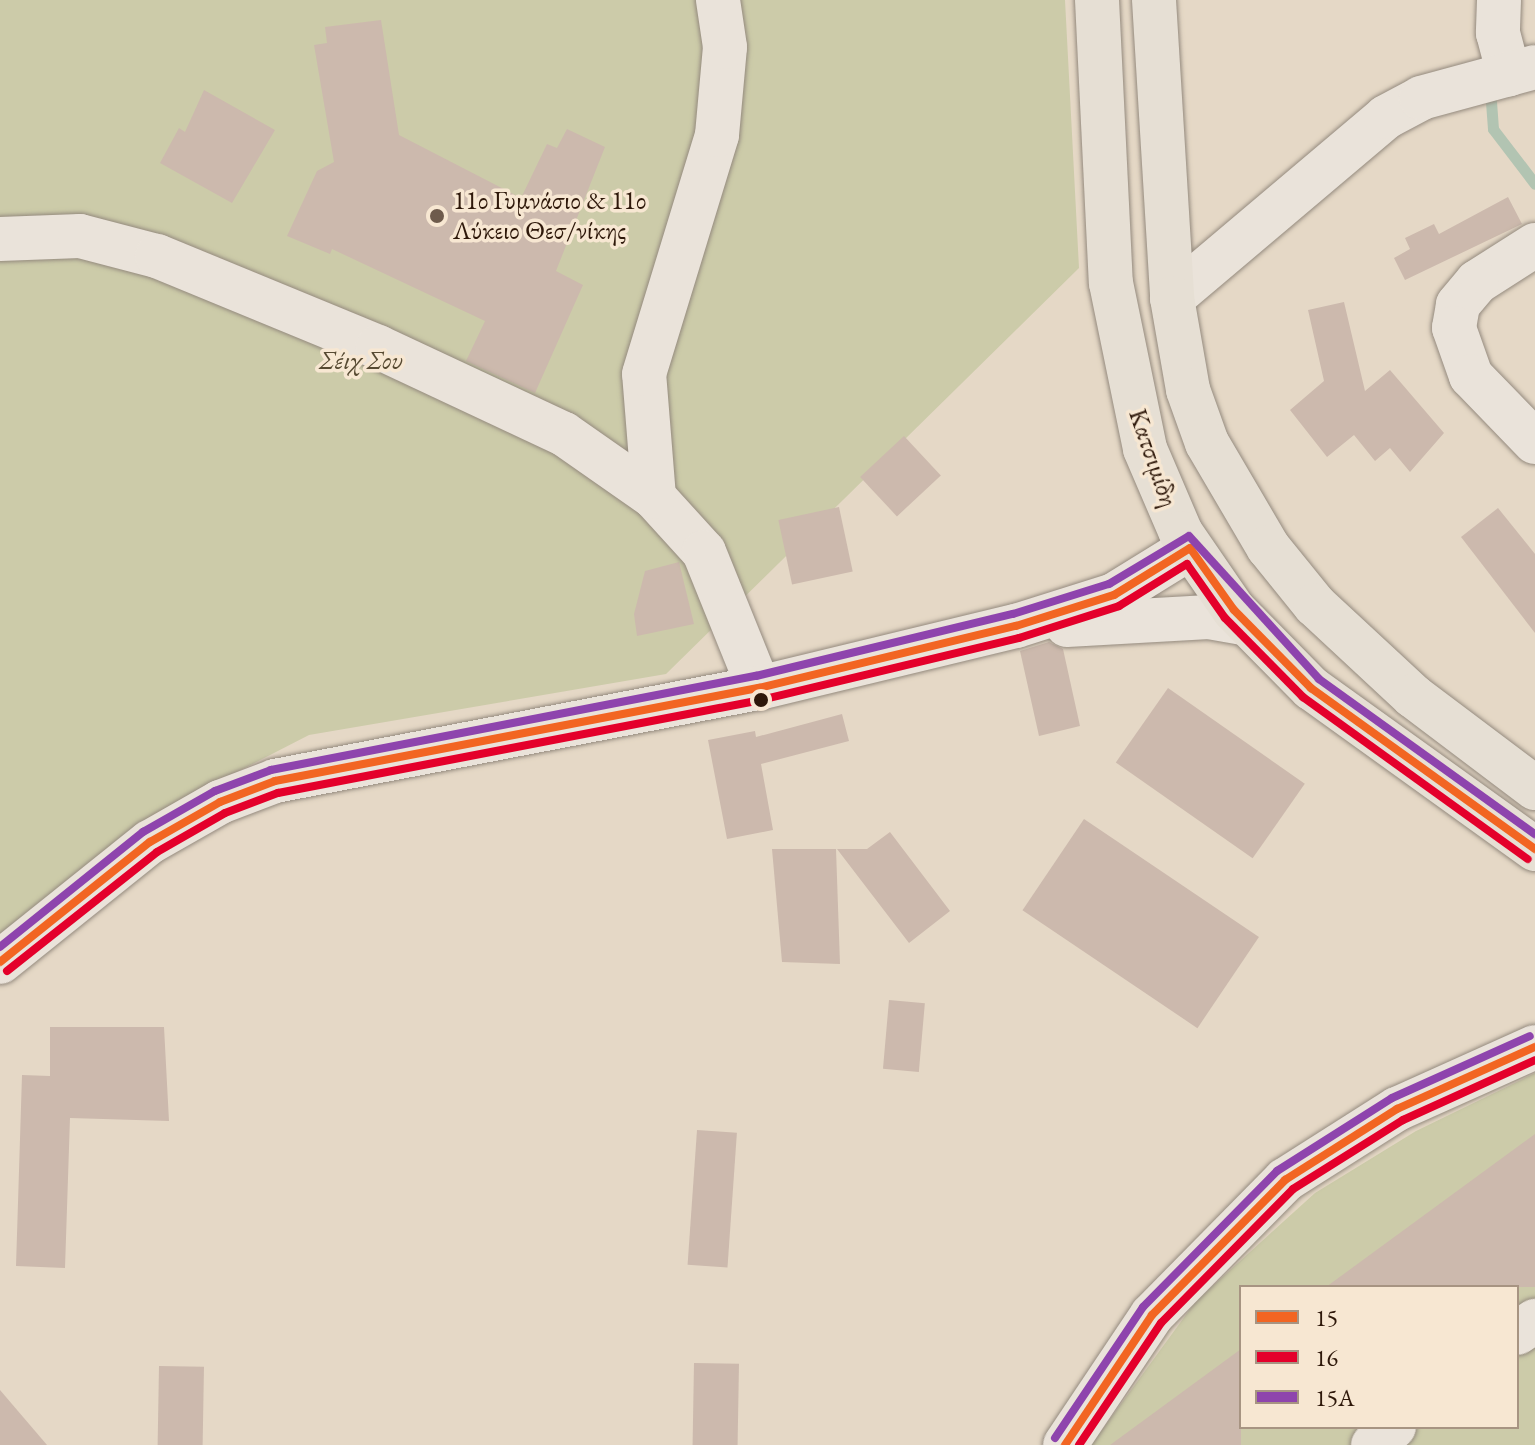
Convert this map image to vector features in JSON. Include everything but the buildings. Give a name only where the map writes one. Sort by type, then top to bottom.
[{"type":"main road","name":"Κατσιμίδη","points":[[1097,0],[1106,224],[1119,331],[1145,449],[1190,548],[1247,624],[1342,714],[1535,849]]},
{"type":"main road","points":[[1154,0],[1172,298],[1193,406],[1239,503],[1291,577],[1355,645],[1535,788]]},
{"type":"main road","points":[[1190,548],[1239,503]]},
{"type":"street","points":[[654,497],[644,374],[717,135],[725,47],[718,0]]},
{"type":"street","points":[[1172,298],[1386,117],[1421,98],[1505,76],[1498,33],[1499,0]]},
{"type":"street","points":[[0,239],[80,236],[226,281],[513,408],[564,434],[654,497],[704,552],[759,688]]},
{"type":"street","points":[[1530,247],[1472,287],[1458,305],[1454,328],[1471,376],[1535,442]]},
{"type":"street","points":[[0,962],[126,858],[242,792],[314,770],[759,688],[1016,626],[1114,595],[1190,548]]},
{"type":"street","points":[[1016,626],[1209,617],[1247,624]]},
{"type":"street","points":[[1065,1445],[1152,1315],[1285,1180],[1397,1109],[1535,1047]]},
{"type":"street","points":[[1373,1445],[1392,1429]]},
{"type":"green space","name":"Σέιχ Σου","points":[[0,0],[1065,0],[1079,268],[666,674],[309,735],[182,800],[0,943]]},
{"type":"green space","points":[[1535,1073],[1535,1445],[1091,1445],[1196,1301],[1315,1193],[1416,1131]]},
{"type":"waterway","points":[[1490,88],[1493,129],[1535,184]]},
{"type":"transit line","name":"15Α","points":[[0,947],[143,832],[215,791],[271,770],[756,676],[1013,614],[1109,584],[1189,536],[1319,679],[1535,834]]},
{"type":"transit line","name":"15","points":[[0,962],[150,842],[220,802],[275,781],[759,688],[1016,626],[1114,595],[1190,548],[1234,610],[1311,688],[1535,849]]},
{"type":"transit line","name":"16","points":[[7,971],[157,852],[225,813],[278,793],[761,700],[1019,638],[1119,606],[1187,564],[1225,618],[1303,697],[1528,859]]},
{"type":"transit line","name":"15Α","points":[[1055,1438],[1143,1307],[1277,1171],[1392,1098],[1530,1036]]},
{"type":"transit line","name":"15","points":[[1065,1445],[1152,1315],[1285,1180],[1397,1109],[1535,1047]]},
{"type":"transit line","name":"16","points":[[1079,1445],[1161,1323],[1293,1189],[1403,1120],[1535,1060]]},
{"type":"place","name":"11ο Γυμνάσιο & 11ο Λύκειο Θεσ/νίκης","points":[[437,216]]}]
